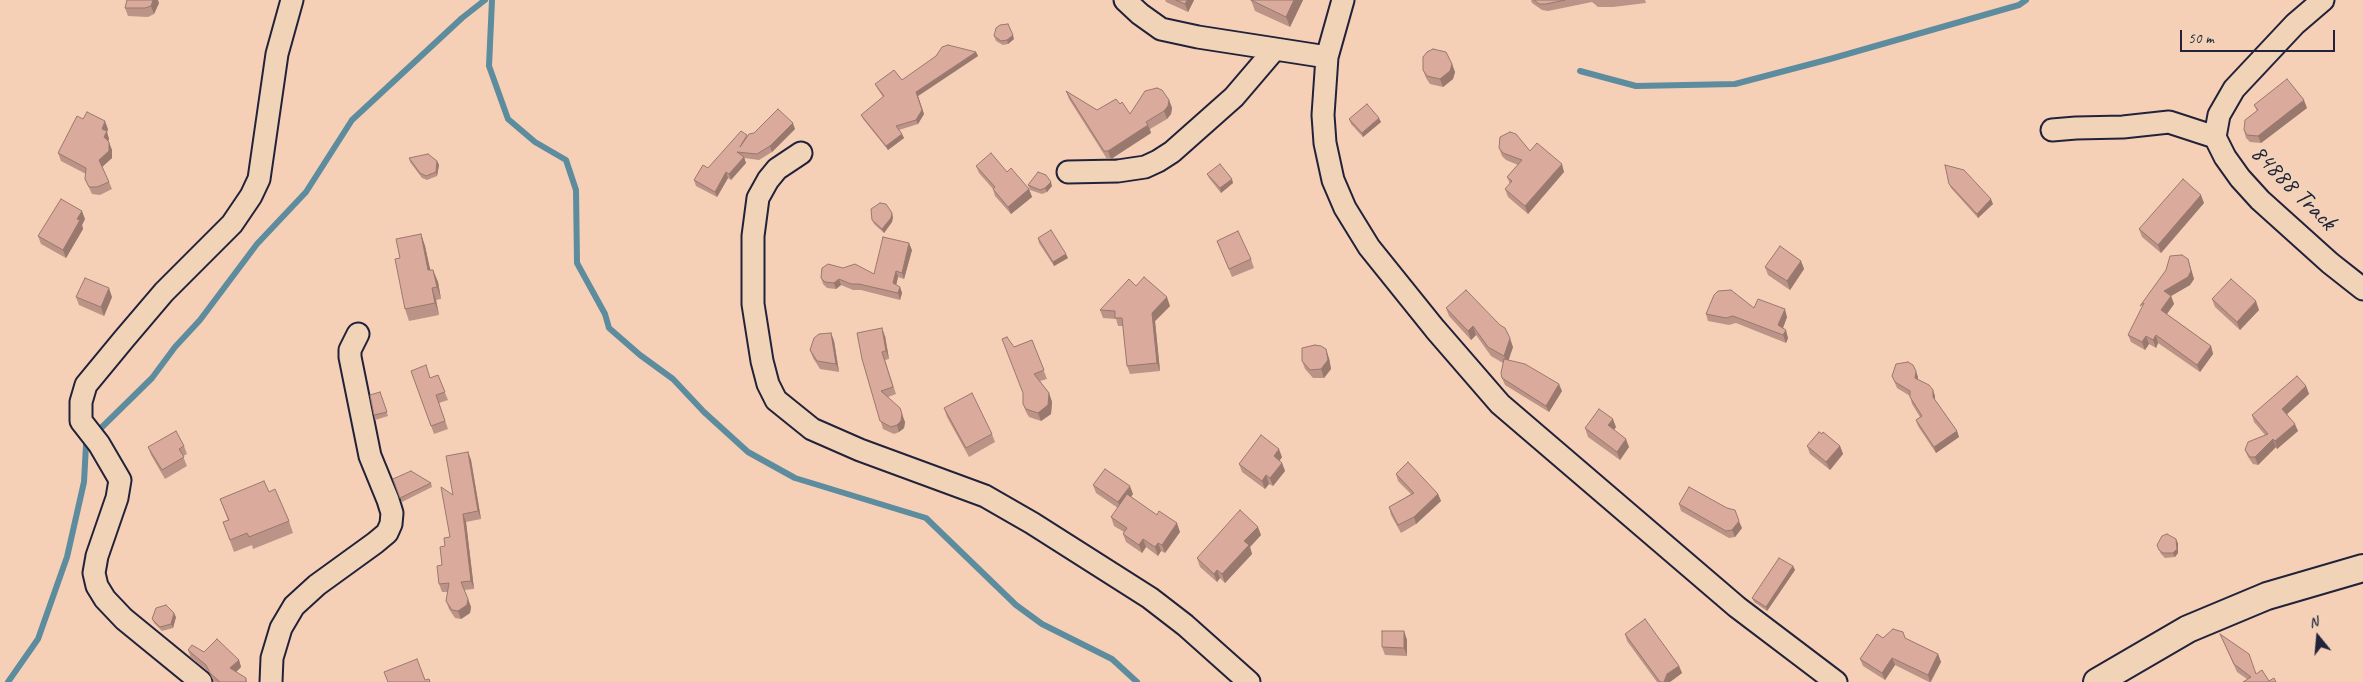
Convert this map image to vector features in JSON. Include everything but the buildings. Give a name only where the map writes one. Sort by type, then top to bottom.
[{"type":"street","points":[[201,682],[124,619],[105,599],[97,586],[94,574],[97,556],[117,498],[120,480],[99,444],[81,421],[81,402],[86,385],[164,292],[232,224],[251,196],[259,179],[277,54],[292,0]]},
{"type":"street","points":[[1126,0],[1140,14],[1161,29],[1275,50],[1327,57]]},
{"type":"street","points":[[1343,0],[1327,57],[1323,115],[1324,144],[1333,180],[1350,216],[1369,246],[1396,281],[1500,404],[1738,607],[1836,682]]},
{"type":"street","name":"84888 Track","points":[[2323,0],[2295,24],[2234,88],[2219,115],[2215,137],[2225,157],[2240,178],[2260,200],[2330,264],[2363,289]]},
{"type":"street","points":[[1068,172],[1118,171],[1145,167],[1158,161],[1172,152],[1234,97],[1275,50]]},
{"type":"street","points":[[2052,130],[2123,128],[2169,122],[2215,137]]},
{"type":"street","points":[[801,153],[777,170],[768,180],[758,198],[753,236],[753,304],[762,361],[768,384],[776,400],[812,429],[860,450],[984,496],[1032,523],[1150,598],[1185,624],[1249,682]]},
{"type":"street","points":[[271,682],[272,658],[281,628],[294,606],[317,585],[387,533],[390,524],[392,513],[370,456],[350,358],[350,350],[358,334]]},
{"type":"street","points":[[2097,682],[2188,629],[2267,596],[2363,568]]},
{"type":"waterway","points":[[97,432],[152,378],[175,347],[200,320],[257,244],[306,192],[352,120],[462,18],[485,0]]},
{"type":"waterway","points":[[492,0],[489,66],[508,119],[535,142],[566,160],[576,190],[577,263],[605,314],[609,328],[640,355],[673,379],[704,412],[748,452],[795,478],[926,518],[1016,605],[1042,624],[1112,659],[1137,682]]},
{"type":"waterway","points":[[1580,71],[1636,86],[1735,84],[2019,5],[2026,0]]},
{"type":"waterway","points":[[8,682],[38,639],[67,557],[84,482],[86,445]]}]
